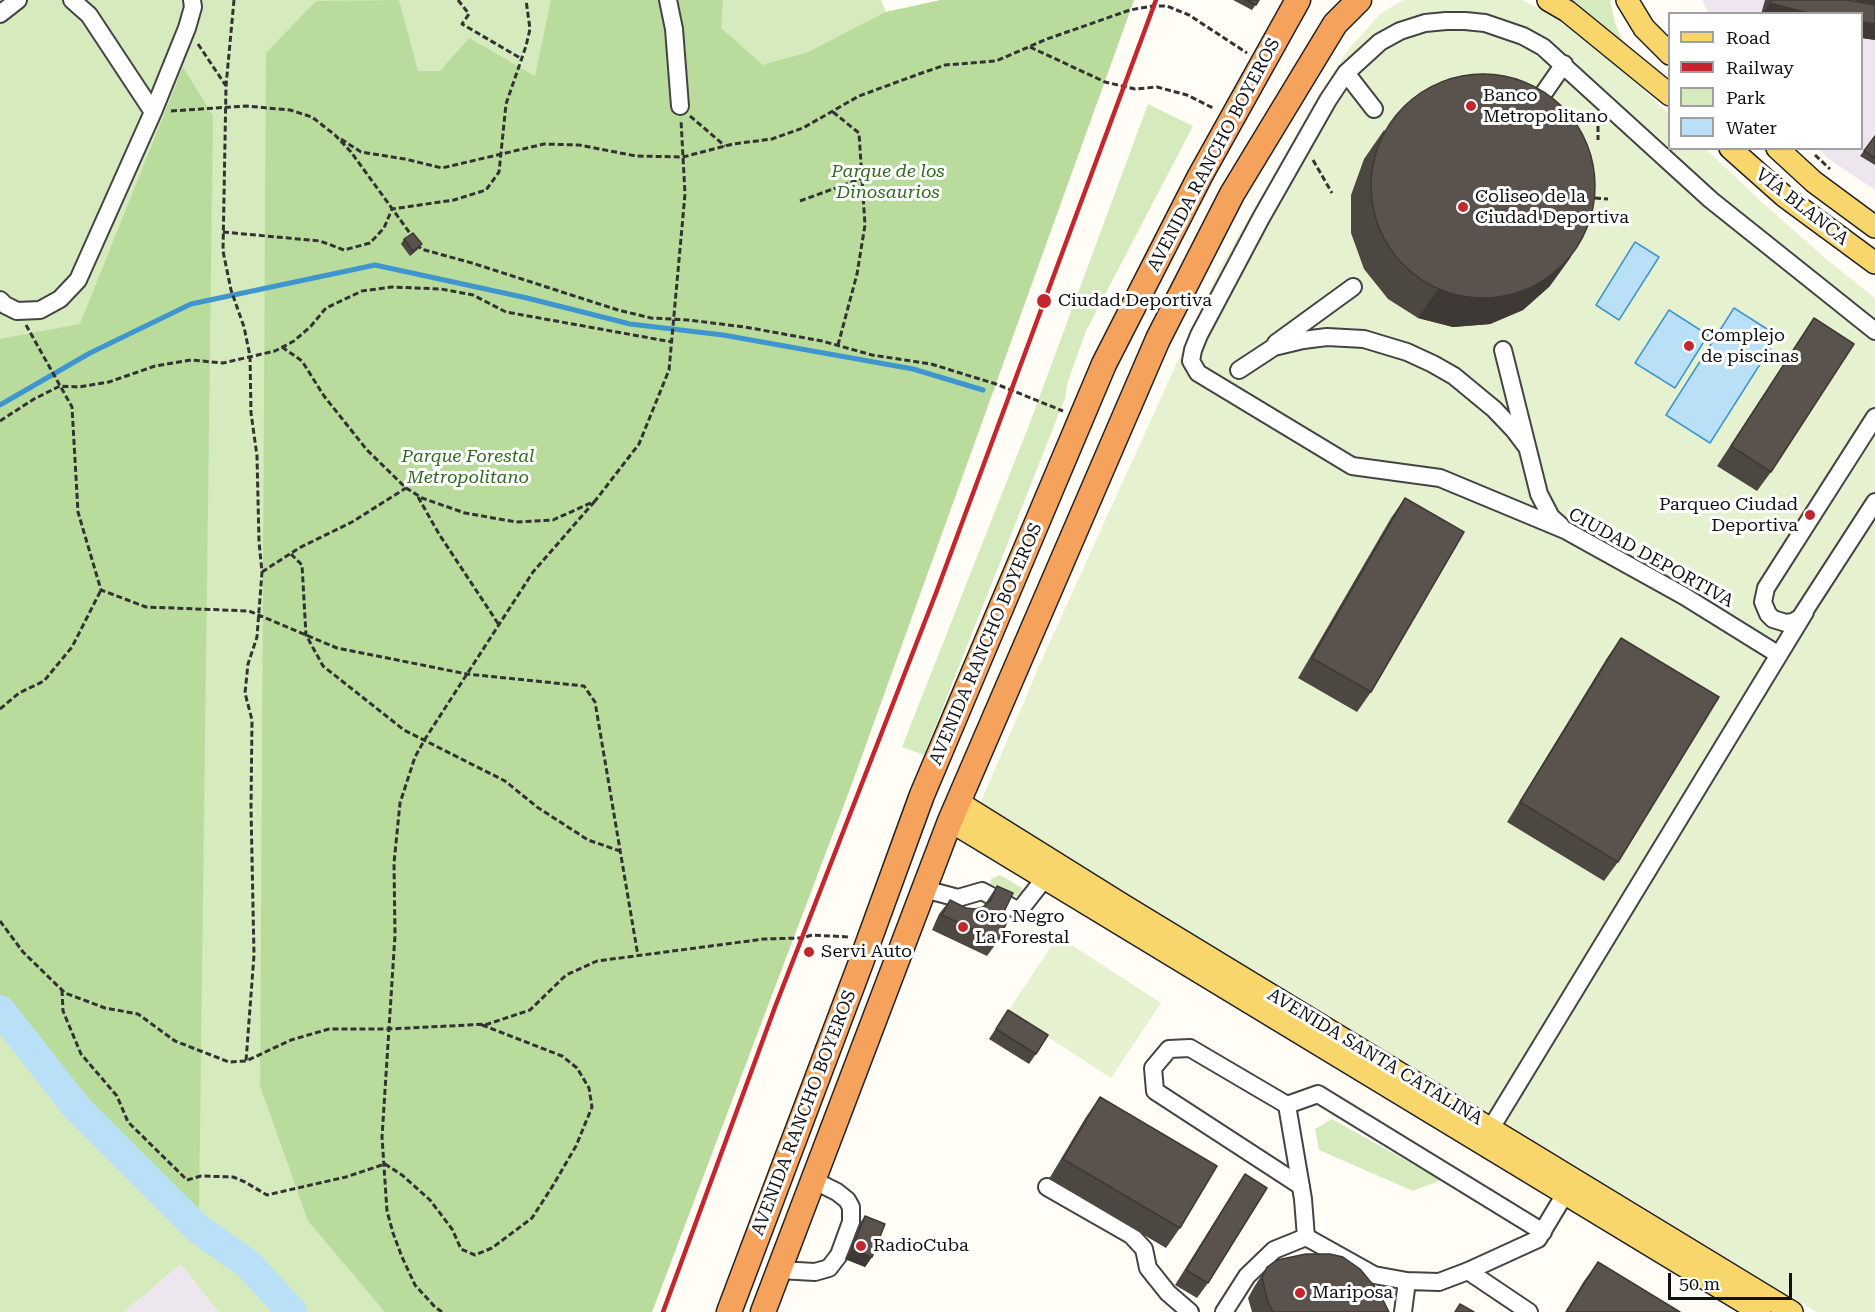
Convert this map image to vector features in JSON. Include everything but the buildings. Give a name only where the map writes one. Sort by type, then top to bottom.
[{"type":"highway","name":"AVENIDA RANCHO BOYEROS","points":[[729,1312],[922,795],[1104,364],[1200,176],[1298,0]]},
{"type":"highway","name":"AVENIDA RANCHO BOYEROS","points":[[763,1312],[957,805],[1158,339],[1232,194],[1335,24],[1359,0]]},
{"type":"highway","points":[[892,876],[909,854],[927,821],[957,805],[933,786],[946,737]]},
{"type":"main road","points":[[1548,0],[1567,11],[1668,92]]},
{"type":"main road","points":[[1627,0],[1644,28],[1668,52]]},
{"type":"main road","name":"VÍA BLANCA","points":[[1732,150],[1784,196],[1875,263]]},
{"type":"main road","name":"VÍA BLANCA","points":[[1779,150],[1814,182],[1875,227]]},
{"type":"main road","name":"AVENIDA SANTA CATALINA","points":[[957,805],[1045,878],[1761,1312]]},
{"type":"main road","name":"AVENIDA SANTA CATALINA","points":[[957,805],[1792,1312]]},
{"type":"lane","points":[[0,14],[6,0]]},
{"type":"lane","points":[[0,14],[18,0]]},
{"type":"lane","points":[[72,0],[89,15],[153,112]]},
{"type":"lane","points":[[0,300],[17,311],[40,309],[60,299],[78,280],[153,112],[187,28],[193,7],[192,0]]},
{"type":"lane","points":[[668,0],[674,29],[680,106]]},
{"type":"lane","name":"CIUDAD DEPORTIVA","points":[[1779,655],[1676,591],[1565,530],[1440,478],[1352,466],[1198,373],[1191,361],[1193,350],[1199,334],[1303,143],[1346,73],[1380,42],[1425,23],[1446,21],[1485,23],[1506,29],[1543,46],[1711,200],[1875,331]]},
{"type":"lane","points":[[1541,97],[1564,64]]},
{"type":"lane","points":[[1346,73],[1374,109]]},
{"type":"lane","points":[[1239,370],[1353,287]]},
{"type":"lane","points":[[1212,381],[1229,376],[1274,346],[1327,337],[1364,339],[1407,352],[1454,376],[1494,409],[1526,446]]},
{"type":"lane","points":[[1503,350],[1539,494],[1551,517],[1565,530]]},
{"type":"lane","points":[[1805,612],[1793,622],[1779,622],[1768,614],[1763,595],[1875,417]]},
{"type":"lane","points":[[1491,1128],[1805,612],[1875,502]]},
{"type":"lane","points":[[924,889],[958,898],[981,891],[1019,911],[1045,878]]},
{"type":"lane","points":[[1301,1186],[1155,1091],[1153,1068],[1169,1049],[1190,1048],[1287,1105],[1301,1186],[1306,1237]]},
{"type":"lane","points":[[1287,1105],[1318,1094],[1542,1232]]},
{"type":"lane","points":[[779,1270],[815,1272],[829,1268],[839,1255],[850,1222],[851,1207],[847,1200],[837,1192],[813,1180]]},
{"type":"lane","points":[[1047,1187],[1131,1234],[1144,1249],[1148,1268],[1168,1293],[1190,1312]]},
{"type":"lane","points":[[1306,1237],[1374,1275],[1407,1281],[1439,1282],[1538,1239],[1565,1194]]},
{"type":"lane","points":[[1224,1312],[1247,1276],[1274,1250],[1306,1237]]},
{"type":"lane","points":[[1468,1271],[1529,1312]]},
{"type":"lane","points":[[1402,1312],[1407,1281]]},
{"type":"path","points":[[234,0],[226,86],[223,251],[231,290],[244,327],[250,356],[251,413],[257,456],[262,572],[257,637],[248,664],[245,693],[252,720],[254,955],[246,1061]]},
{"type":"path","points":[[458,0],[469,14],[462,24],[522,59]]},
{"type":"path","points":[[392,209],[454,200],[486,190],[499,172],[506,104],[530,29],[526,0]]},
{"type":"path","points":[[153,112],[226,106],[290,110],[312,117],[361,152],[442,168],[544,144],[579,145],[636,156],[683,157],[725,146],[772,139],[802,128],[859,96],[945,65],[996,61],[1130,10],[1153,6],[1167,6],[1189,15],[1263,64]]},
{"type":"path","points":[[187,28],[226,86]]},
{"type":"path","points":[[1030,47],[1105,82],[1135,89],[1157,87],[1187,94],[1232,118]]},
{"type":"path","points":[[680,106],[725,146]]},
{"type":"path","points":[[442,1312],[415,1285],[402,1257],[387,1211],[382,1137],[395,935],[394,863],[400,803],[415,757],[424,739],[533,573],[595,501],[639,444],[669,370],[685,194],[680,106]]},
{"type":"path","points":[[833,112],[859,133],[865,225],[857,274],[838,345]]},
{"type":"path","points":[[335,135],[351,152],[421,249],[618,310],[651,318],[745,327],[838,345],[873,355],[931,364],[1022,393],[1081,419]]},
{"type":"path","points":[[1303,143],[1332,193]]},
{"type":"path","points":[[1809,150],[1832,170]]},
{"type":"path","points":[[800,201],[863,178]]},
{"type":"path","points":[[1595,198],[1608,199]]},
{"type":"path","points":[[223,232],[320,241],[344,250],[370,243],[384,228],[392,209]]},
{"type":"path","points":[[0,421],[34,399],[60,387],[79,387],[109,382],[164,364],[191,360],[223,363],[275,351],[294,341],[326,308],[362,291],[392,287],[441,289],[473,295],[506,312],[673,342]]},
{"type":"path","points":[[0,709],[19,693],[44,681],[72,647],[101,590],[78,512],[72,407],[17,311]]},
{"type":"path","points":[[282,347],[302,361],[324,396],[367,450],[405,488],[417,495],[465,513],[516,522],[553,520],[595,501]]},
{"type":"path","points":[[262,572],[352,522],[405,488]]},
{"type":"path","points":[[417,495],[439,534],[499,625]]},
{"type":"path","points":[[291,554],[302,565],[306,635],[323,666],[404,730],[505,781],[537,807],[588,840],[620,851]]},
{"type":"path","points":[[101,590],[146,607],[249,611],[337,648],[467,674],[584,686],[595,702],[638,956]]},
{"type":"path","points":[[0,921],[23,952],[65,993],[105,1008],[138,1014],[175,1041],[229,1062],[246,1061],[291,1040],[329,1029],[388,1029],[488,1024],[530,1010],[566,975],[597,961],[764,939],[802,938],[812,935],[870,938]]},
{"type":"path","points":[[62,990],[63,1011],[81,1054],[117,1096],[128,1122],[187,1180],[201,1176],[233,1177],[267,1195],[346,1177],[384,1164]]},
{"type":"path","points":[[384,1164],[402,1175],[430,1200],[452,1229],[461,1249],[475,1256],[492,1248],[532,1218],[576,1146],[592,1107],[589,1088],[577,1068],[562,1056],[480,1024]]},
{"type":"shaded area","points":[[1702,0],[1875,0],[1875,190],[1827,158],[1820,150],[1863,150],[1863,12],[1708,12]]},
{"type":"shaded area","points":[[181,1264],[218,1312],[124,1312]]},
{"type":"green space","name":"Parque Forestal Metropolitano","points":[[0,0],[881,0],[886,12],[941,0],[1134,0],[851,786],[652,1312],[218,1312],[181,1264],[124,1312],[0,1312]]},
{"type":"green space","name":"Parque Forestal Metropolitano","points":[[399,0],[418,71],[440,71],[469,38],[535,76],[551,0],[723,0],[721,28],[763,65],[808,52],[886,12],[941,0],[1134,0],[851,786],[652,1312],[385,1312],[308,1221],[260,1086],[266,53],[316,1]]},
{"type":"green space","name":"Ciudad Deportiva","points":[[1403,0],[1522,0],[1554,16],[1608,56],[1668,113],[1668,150],[1707,150],[1825,258],[1875,298],[1875,1312],[1816,1312],[979,806],[1043,657],[1220,268],[1334,71],[1348,50],[1380,14]]},
{"type":"green space","points":[[1573,0],[1610,0],[1615,23],[1625,46]]},
{"type":"green space","points":[[183,67],[213,116],[199,1210],[85,1103],[0,994],[0,339],[80,324]]},
{"type":"green space","points":[[1148,104],[1193,126],[1086,331],[1068,381],[1065,398],[924,755],[902,747],[1029,425]]},
{"type":"green space","points":[[1000,875],[1022,888],[1023,893],[1012,897],[995,890],[990,885],[991,879]]},
{"type":"green space","points":[[1058,936],[1161,1003],[1111,1078],[1008,1011]]},
{"type":"green space","points":[[1332,1119],[1441,1180],[1413,1191],[1319,1150],[1315,1129]]},
{"type":"water","points":[[1635,242],[1659,257],[1619,320],[1596,305]]},
{"type":"water","points":[[1734,308],[1778,336],[1710,443],[1666,415]]},
{"type":"water","points":[[1669,310],[1708,335],[1675,388],[1635,363]]},
{"type":"waterway","points":[[0,405],[90,353],[191,304],[375,265],[527,298],[630,324],[723,335],[913,369],[983,390]]},
{"type":"waterway","points":[[0,1010],[78,1109],[197,1228],[248,1264],[292,1312]]},
{"type":"railway","points":[[663,1312],[775,1007],[936,593],[1156,0]]},
{"type":"place","name":"Banco Metropolitano","points":[[1471,106]]},
{"type":"place","name":"Coliseo de la Ciudad Deportiva","points":[[1463,207]]},
{"type":"place","name":"Ciudad Deportiva","points":[[1044,301]]},
{"type":"place","name":"Complejo de piscinas","points":[[1689,346]]},
{"type":"place","name":"Parqueo Ciudad Deportiva","points":[[1810,515]]},
{"type":"place","name":"Oro Negro La Forestal","points":[[963,927]]},
{"type":"place","name":"Servi Auto","points":[[809,952]]},
{"type":"place","name":"RadioCuba","points":[[861,1246]]},
{"type":"place","name":"Mariposa","points":[[1300,1293]]},
{"type":"park label","name":"Parque de los Dinosaurios","points":[[888,182]]}]
